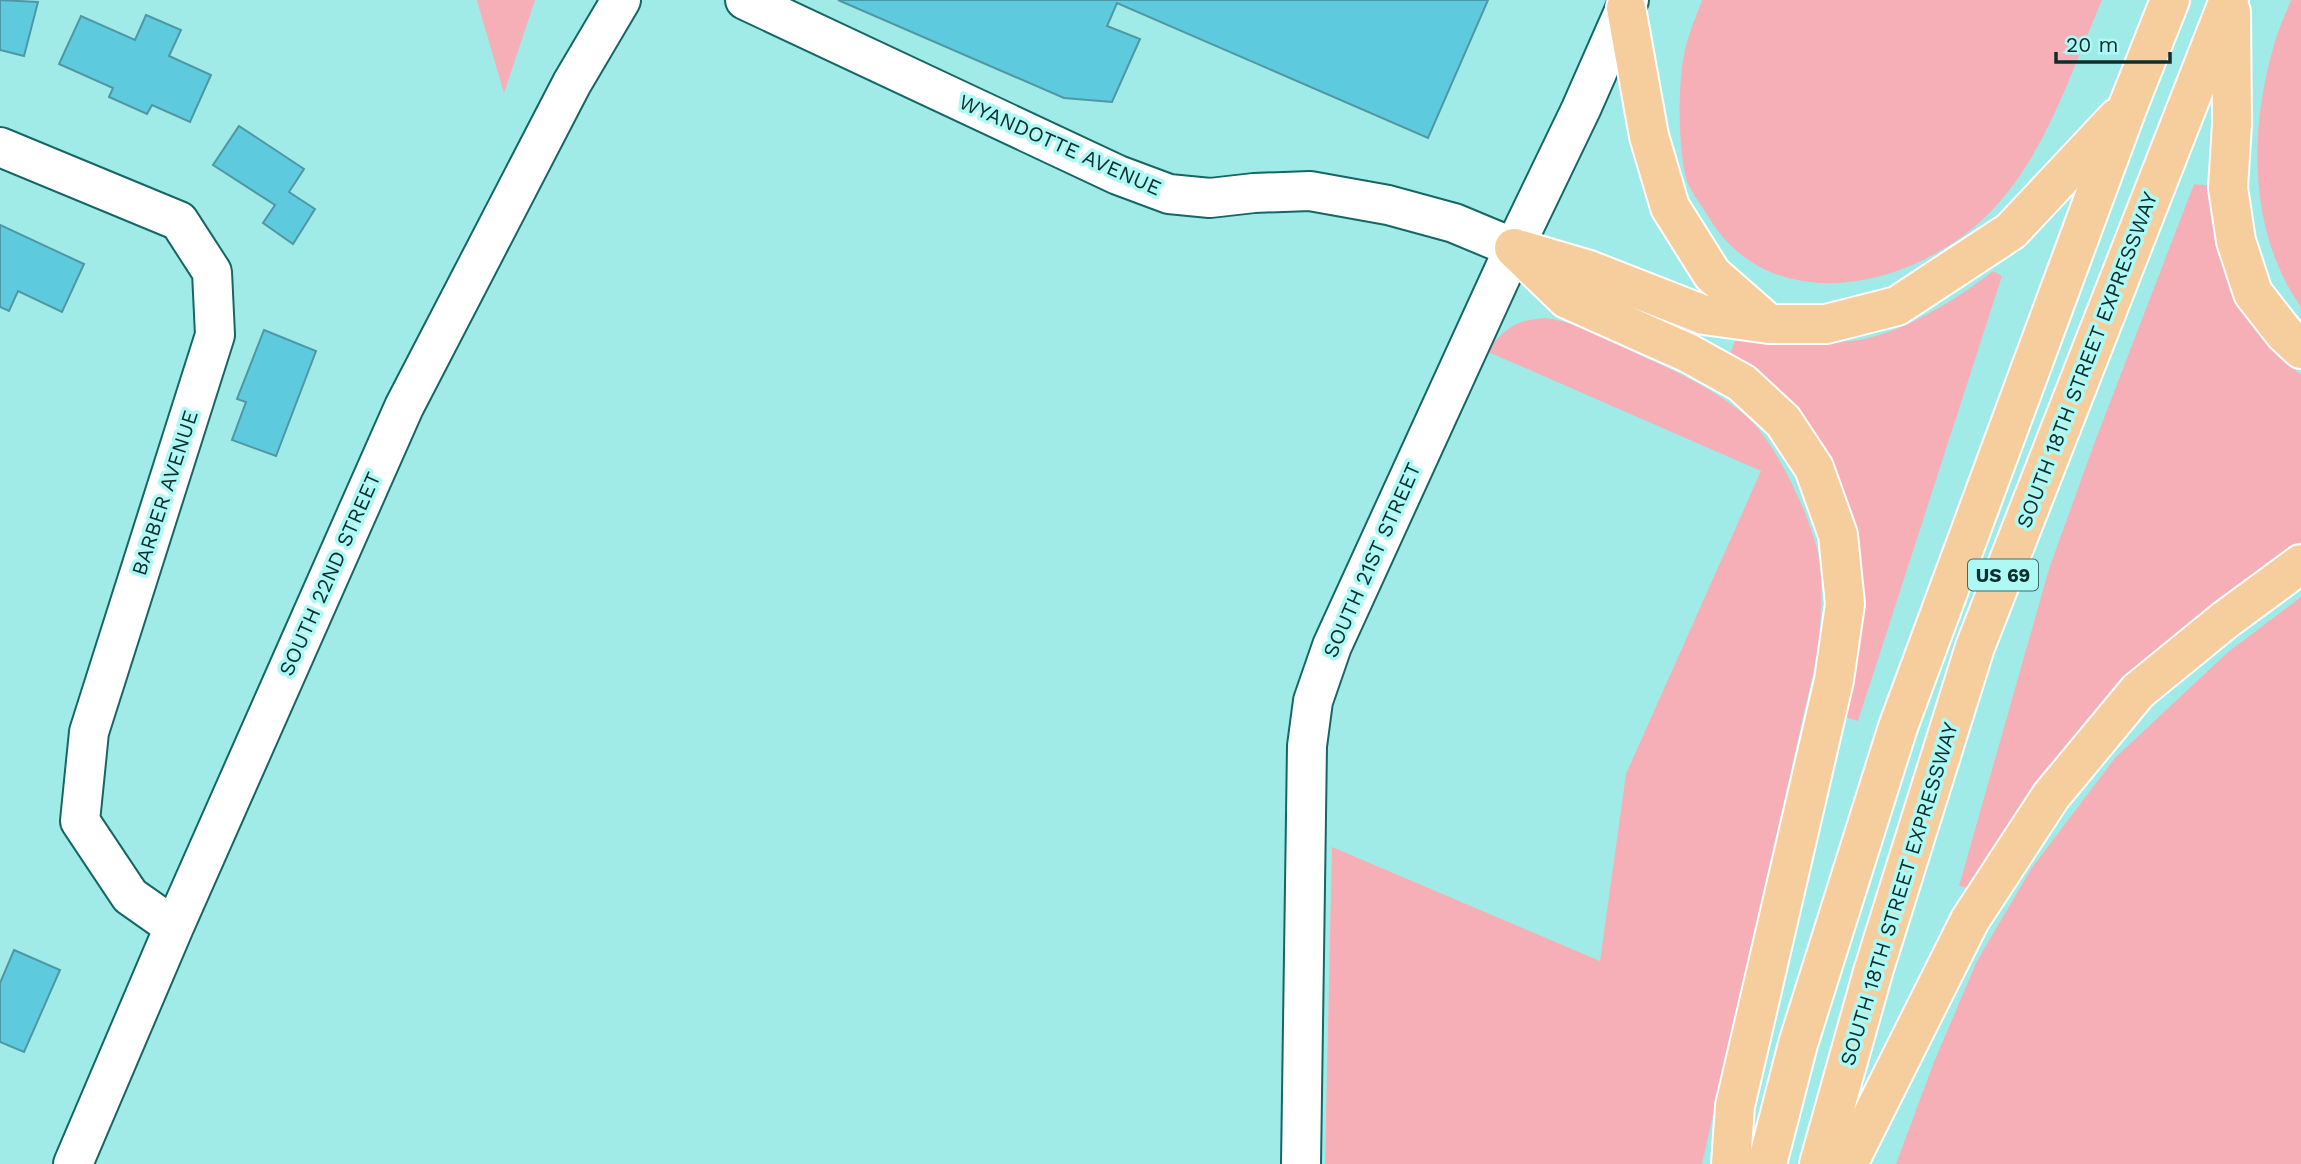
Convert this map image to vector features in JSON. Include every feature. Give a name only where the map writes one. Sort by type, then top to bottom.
[{"type":"highway","name":"US 69","points":[[1768,1164],[1798,1044],[1898,727],[2128,106],[2170,0]]},
{"type":"highway","points":[[2230,0],[2232,124],[2228,188],[2236,241],[2253,293],[2285,334],[2301,349]]},
{"type":"highway","name":"SOUTH 18TH STREET EXPRESSWAY","points":[[1819,1164],[1873,972],[1975,647],[2230,0]]},
{"type":"highway","points":[[1627,4],[1648,136],[1670,208],[1713,274],[1769,324]]},
{"type":"highway","points":[[1514,248],[1589,270],[1704,315],[1769,324],[1826,324],[1897,306],[2011,231],[2128,106]]},
{"type":"highway","points":[[1514,248],[1567,299],[1688,353],[1742,383],[1783,421],[1814,468],[1839,535],[1845,604],[1834,680],[1734,1107],[1731,1164]]},
{"type":"highway","points":[[1848,1164],[1970,920],[2051,796],[2138,691],[2225,620],[2301,564]]},
{"type":"street","name":"SOUTH 22ND STREET","points":[[73,1164],[174,927],[404,407],[572,83],[621,0]]},
{"type":"street","name":"WYANDOTTE AVENUE","points":[[745,0],[1118,175],[1169,194],[1210,198],[1310,191],[1388,205],[1454,223],[1514,248]]},
{"type":"street","name":"SOUTH 21ST STREET","points":[[1301,1164],[1307,746],[1313,701],[1332,646],[1627,4]]},
{"type":"street","name":"BARBER AVENUE","points":[[0,147],[179,221],[212,272],[215,335],[89,732],[80,821],[130,896],[174,927]]},
{"type":"shaded area","points":[[477,0],[535,0],[504,93],[479,8]]},
{"type":"shaded area","points":[[1702,0],[2102,0],[2064,92],[2035,152],[1997,205],[1973,228],[1941,250],[1906,267],[1869,279],[1832,283],[1795,280],[1761,268],[1731,246],[1706,213],[1687,181],[1680,138],[1680,88],[1686,45]]},
{"type":"shaded area","points":[[2291,0],[2301,0],[2301,307],[2284,278],[2271,246],[2258,180],[2260,111],[2266,78],[2276,39]]},
{"type":"shaded area","points":[[2194,184],[2212,186],[2248,317],[2275,353],[2301,375],[2301,546],[2172,638],[2148,660],[1973,889],[1959,886],[2049,569]]},
{"type":"shaded area","points":[[1993,271],[2002,276],[1858,721],[1842,716],[1860,572],[1730,355],[1735,340],[1816,344],[1848,342],[1880,335],[1932,312]]},
{"type":"shaded area","points":[[1546,318],[1559,320],[1609,339],[1671,369],[1709,390],[1745,415],[1767,440],[1788,475],[1805,512],[1819,558],[1822,598],[1818,651],[1702,1164],[1325,1164],[1332,847],[1600,961],[1626,774],[1761,471],[1486,351],[1512,326]]},
{"type":"shaded area","points":[[2301,597],[2301,1164],[1896,1164],[1934,1062],[1977,961],[2031,869],[2115,758],[2228,652]]},
{"type":"building","points":[[0,0],[38,2],[24,56],[0,50]]},
{"type":"building","points":[[838,0],[1488,0],[1428,138],[1117,3],[1107,26],[1140,39],[1112,102],[1064,98]]},
{"type":"building","points":[[146,15],[181,30],[169,56],[211,75],[190,122],[152,105],[147,114],[109,97],[113,88],[59,64],[81,16],[135,40]]},
{"type":"building","points":[[239,126],[304,169],[289,192],[315,209],[293,244],[263,223],[275,205],[213,165]]},
{"type":"building","points":[[0,225],[84,264],[62,312],[18,291],[9,311],[0,307]]},
{"type":"building","points":[[264,330],[316,351],[276,456],[232,440],[246,402],[237,399]]},
{"type":"building","points":[[14,950],[60,970],[24,1052],[0,1042],[0,983]]}]
